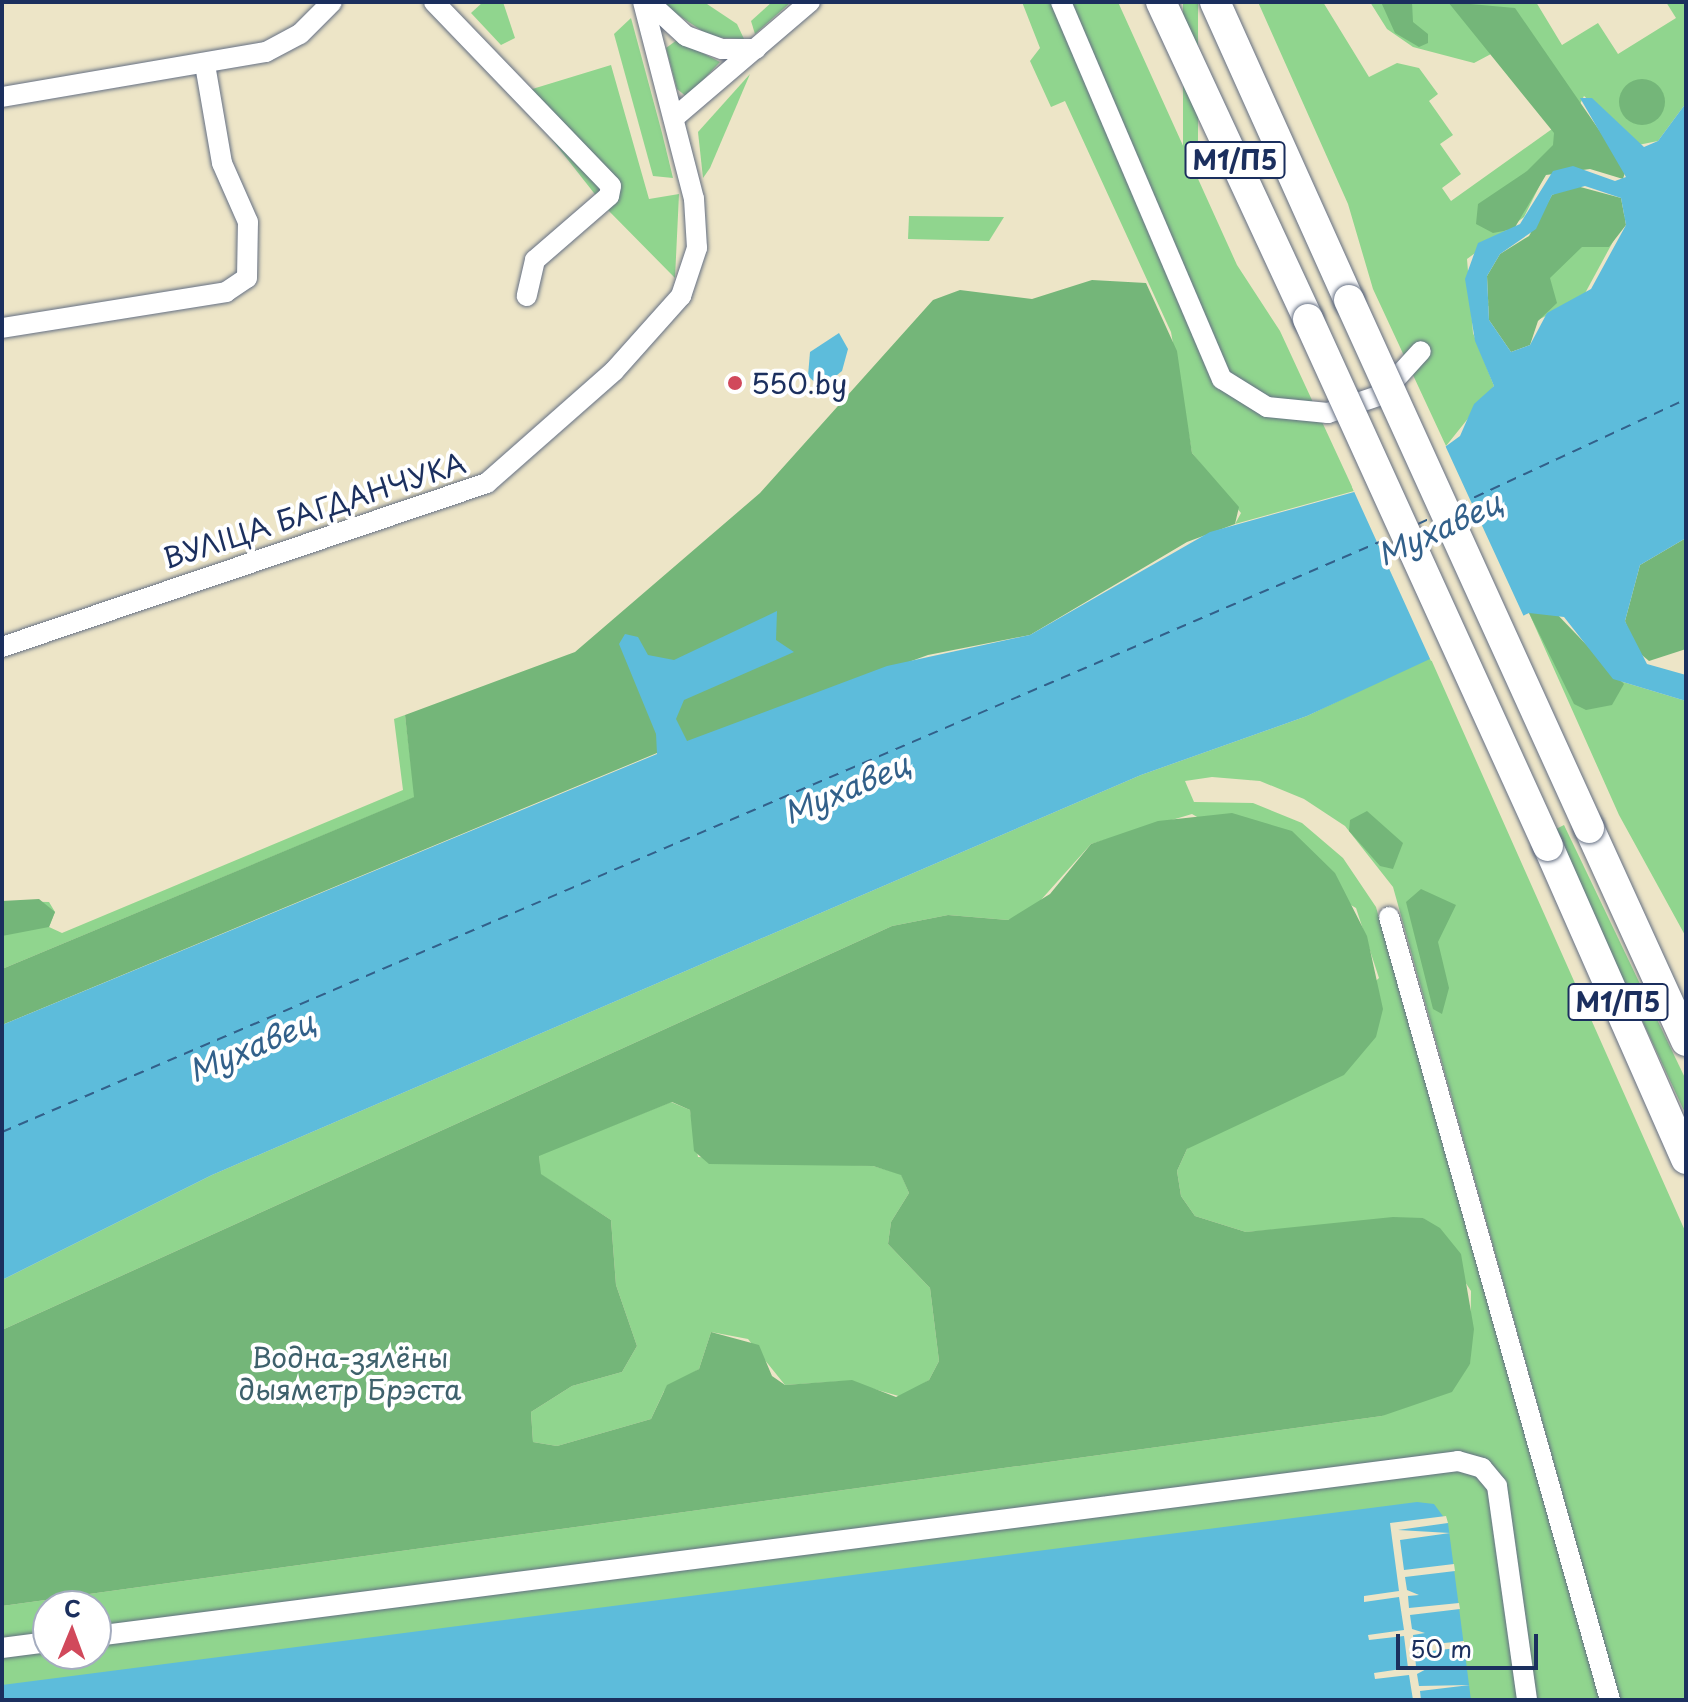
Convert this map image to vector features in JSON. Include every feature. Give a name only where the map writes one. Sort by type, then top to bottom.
[{"type":"highway","name":"М1/П5","points":[[1161,2],[1548,846],[1686,1159]]},
{"type":"highway","name":"М1/П5","points":[[1215,2],[1686,1041]]},
{"type":"street","points":[[2,96],[205,65],[286,44],[332,2]]},
{"type":"street","points":[[434,2],[611,186],[609,196],[535,260],[527,296]]},
{"type":"street","name":"ВУЛІЦА БАГДАНЧУКА","points":[[646,2],[686,36],[722,49],[756,49]]},
{"type":"street","name":"ВУЛІЦА БАГДАНЧУКА","points":[[2,647],[213,571],[407,515],[487,483],[527,453],[614,371],[689,283],[697,221],[646,2]]},
{"type":"street","points":[[674,118],[810,2]]},
{"type":"street","points":[[1061,2],[1222,379],[1267,407],[1328,413],[1381,395],[1421,351]]},
{"type":"street","points":[[2,328],[226,292],[247,278],[248,222],[222,163],[205,65]]},
{"type":"street","points":[[1389,917],[1610,1700]]},
{"type":"street","points":[[112,1634],[1458,1461],[1482,1468],[1497,1486],[1527,1700]]},
{"type":"street","points":[[2,1648],[32,1644]]},
{"type":"green space","points":[[483,2],[503,2],[515,38],[501,45],[471,13]]},
{"type":"green space","points":[[659,2],[704,2],[737,24],[744,39],[711,37]]},
{"type":"green space","points":[[772,2],[791,2],[755,34],[751,21]]},
{"type":"green space","points":[[1022,2],[1118,2],[1237,265],[1280,331],[1354,491],[1235,524],[1241,513],[1192,453],[1171,332],[1065,101],[1051,107],[1030,61],[1040,48]]},
{"type":"green space","points":[[1183,2],[1198,2],[1198,341],[1183,341]]},
{"type":"green space","points":[[1258,2],[1323,2],[1369,77],[1397,63],[1419,68],[1438,94],[1429,101],[1453,135],[1440,144],[1461,174],[1442,188],[1451,201],[1552,129],[1491,54],[1474,63],[1413,47],[1387,29],[1370,2],[1536,2],[1562,45],[1598,23],[1618,54],[1676,18],[1666,2],[1686,2],[1686,103],[1658,141],[1638,145],[1584,96],[1524,217],[1467,259],[1473,333],[1494,386],[1446,446],[1373,289],[1348,204]]},
{"type":"green space","points":[[1381,2],[1412,2],[1413,22],[1428,34],[1428,43],[1419,47],[1395,33]]},
{"type":"green space","points":[[1448,2],[1515,8],[1626,169],[1623,179],[1590,169],[1546,175],[1514,229],[1493,233],[1476,224],[1478,204],[1527,171],[1553,145],[1554,133]]},
{"type":"green space","points":[[631,18],[673,178],[653,176],[614,34]]},
{"type":"green space","points":[[677,40],[720,62],[687,97],[677,89],[666,48]]},
{"type":"green space","points":[[611,65],[649,199],[679,194],[675,278],[605,207],[516,94]]},
{"type":"green space","points":[[750,74],[710,168],[703,178],[698,132]]},
{"type":"green space","points":[[1642,79],[1658,86],[1665,102],[1658,118],[1642,125],[1626,118],[1619,102],[1626,86]]},
{"type":"green space","points":[[1573,185],[1621,198],[1626,225],[1609,247],[1582,247],[1550,278],[1557,303],[1538,321],[1530,345],[1511,352],[1489,320],[1487,276],[1500,254],[1529,236],[1552,195]]},
{"type":"green space","points":[[1628,214],[1583,297],[1538,320],[1485,305]]},
{"type":"green space","points":[[909,216],[1004,217],[989,241],[908,239]]},
{"type":"green space","points":[[1092,280],[1146,283],[1177,351],[1192,453],[1239,507],[1235,524],[1187,542],[1030,635],[928,655],[657,753],[2,1025],[2,969],[414,797],[405,715],[575,652],[760,493],[933,300],[960,290],[1032,299]]},
{"type":"green space","points":[[1686,538],[1686,649],[1649,661],[1636,650],[1625,621],[1640,565]]},
{"type":"green space","points":[[1554,611],[1624,684],[1612,705],[1586,710],[1574,704],[1529,613]]},
{"type":"green space","points":[[1529,613],[1613,679],[1686,701],[1686,937],[1619,815]]},
{"type":"green space","points":[[1430,657],[1686,1233],[1686,1700],[1620,1700],[1393,887],[1345,826],[1304,799],[1260,781],[1212,777],[1185,781],[1194,802],[1253,803],[1302,823],[1343,858],[1376,907],[1600,1700],[2,1700],[2,1606],[32,1602],[32,1670],[112,1670],[112,1591],[1382,1416],[1470,1364],[1471,1291],[1423,1218],[1246,1232],[1195,1216],[1181,1196],[1177,1171],[1187,1149],[1379,978],[1356,908],[1192,814],[1091,844],[1031,911],[1008,920],[948,915],[892,926],[2,1330],[2,1280],[212,1175],[1141,775],[1307,716]]},
{"type":"green space","points":[[405,715],[415,797],[2,969],[2,901],[49,902],[55,912],[49,927],[62,933],[403,790],[394,719]]},
{"type":"green space","points":[[1367,811],[1403,843],[1393,869],[1380,866],[1349,831],[1350,820]]},
{"type":"green space","name":"Водна-зялёны дыяметр Брэста","points":[[1232,813],[1292,831],[1335,873],[1367,936],[1383,1009],[1376,1037],[1344,1075],[1187,1149],[1177,1171],[1181,1196],[1195,1216],[1246,1232],[1393,1217],[1423,1218],[1440,1228],[1461,1254],[1474,1329],[1470,1364],[1452,1392],[1382,1416],[112,1591],[32,1590],[32,1602],[2,1606],[2,1330],[892,926],[948,915],[1008,920],[1050,894],[1091,844],[1158,821]],"holes":[[[672,1102],[690,1110],[694,1151],[709,1164],[873,1166],[901,1175],[909,1193],[891,1222],[888,1244],[930,1288],[939,1361],[929,1380],[896,1397],[852,1380],[785,1385],[772,1376],[759,1345],[711,1332],[699,1369],[667,1385],[651,1419],[557,1446],[533,1442],[531,1412],[572,1386],[622,1372],[637,1346],[616,1285],[611,1220],[541,1174],[539,1156]]]},
{"type":"green space","points":[[1564,825],[1686,1080],[1686,1115],[1554,830]]},
{"type":"green space","points":[[1421,889],[1456,905],[1438,942],[1449,988],[1442,1014],[1433,1009],[1406,902]]},
{"type":"green space","points":[[39,899],[55,912],[49,927],[2,936],[2,901]]},
{"type":"green space","points":[[671,1102],[690,1110],[698,1157],[873,1166],[901,1174],[909,1193],[891,1222],[888,1244],[930,1288],[939,1361],[929,1380],[902,1397],[846,1381],[785,1385],[748,1339],[711,1332],[699,1369],[664,1391],[651,1419],[557,1446],[533,1442],[531,1412],[572,1386],[622,1372],[637,1346],[616,1285],[611,1220],[540,1174],[539,1155]]},
{"type":"water","name":"Мухавец","points":[[1580,98],[1592,98],[1644,147],[1658,141],[1686,103],[1686,538],[1640,565],[1625,621],[1647,664],[1686,675],[1686,701],[1613,679],[1564,617],[1529,613],[1307,716],[1141,775],[212,1175],[2,1280],[2,1025],[657,754],[656,734],[619,644],[625,634],[638,637],[648,655],[674,660],[777,611],[776,640],[794,652],[684,700],[676,719],[687,741],[887,666],[1030,635],[1210,532],[1401,479],[1460,436],[1474,404],[1494,386],[1475,341],[1465,279],[1478,243],[1520,224],[1553,171],[1573,166],[1615,181],[1626,177]],"holes":[[[1585,186],[1621,198],[1626,225],[1591,289],[1547,313],[1530,345],[1511,352],[1489,320],[1487,276],[1500,254],[1536,229],[1552,195]]]},
{"type":"water","points":[[839,333],[848,349],[842,371],[821,388],[808,376],[810,352]]},
{"type":"water","points":[[1417,1502],[1434,1504],[1448,1523],[1471,1700],[2,1700],[2,1685]]},
{"type":"pier","points":[[1444,443],[1525,619],[1431,661],[1352,487],[1399,475]]},
{"type":"pier","points":[[1446,1516],[1448,1523],[1398,1530],[1450,1533],[1400,1540],[1404,1570],[1454,1564],[1455,1571],[1405,1577],[1407,1590],[1419,1595],[1408,1596],[1409,1608],[1459,1603],[1460,1609],[1410,1615],[1412,1629],[1425,1633],[1413,1635],[1414,1646],[1464,1641],[1465,1647],[1415,1653],[1416,1667],[1432,1666],[1417,1674],[1419,1686],[1470,1685],[1420,1691],[1421,1700],[1413,1700],[1409,1675],[1375,1679],[1374,1673],[1408,1668],[1404,1636],[1369,1640],[1368,1635],[1404,1630],[1399,1597],[1364,1602],[1364,1596],[1399,1591],[1390,1523]]},
{"type":"ferry route","points":[[1458,505],[1686,399]]},
{"type":"ferry route","points":[[1418,524],[1431,518]]},
{"type":"ferry route","points":[[2,1132],[1391,537]]},
{"type":"place","name":"550.by","points":[[735,383]]}]
